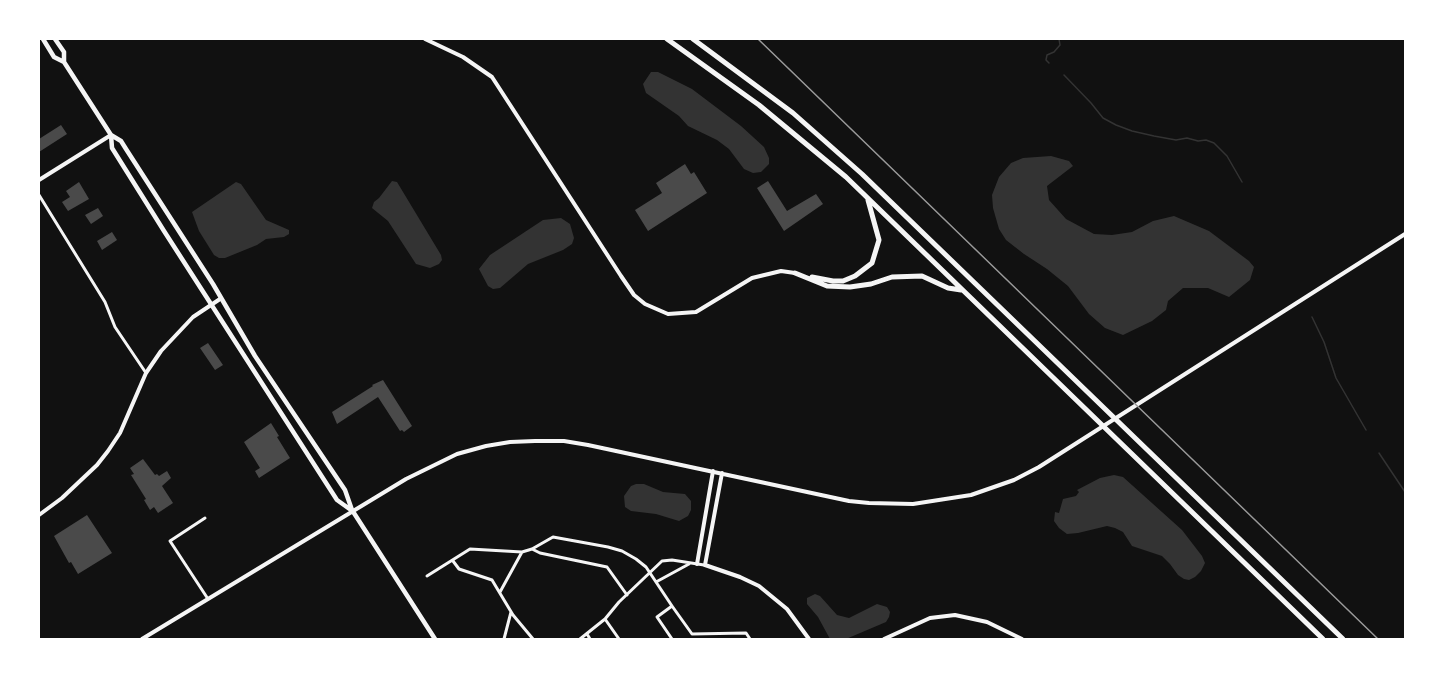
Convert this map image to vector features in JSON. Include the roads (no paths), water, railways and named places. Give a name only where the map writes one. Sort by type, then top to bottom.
[{"type":"highway","points":[[667,39],[767,111],[867,197],[1323,639]]},
{"type":"highway","points":[[693,39],[777,101],[862,174],[1343,639]]},
{"type":"highway","points":[[795,273],[832,281],[843,280],[855,276],[872,263],[879,240],[867,197]]},
{"type":"highway","points":[[795,273],[827,286],[850,287],[871,284],[892,277],[922,276],[948,288],[963,290]]},
{"type":"main road","points":[[43,39],[54,57],[64,62],[111,135],[121,141],[213,284],[255,356],[345,490],[351,510],[435,639]]},
{"type":"main road","points":[[56,39],[64,52],[64,62]]},
{"type":"main road","points":[[111,135],[112,148],[211,304],[338,500],[351,510]]},
{"type":"street","points":[[425,39],[463,57],[492,77],[621,276],[634,295],[645,304],[668,314],[696,312],[752,278],[781,271],[795,273]]},
{"type":"street","points":[[39,180],[111,135]]},
{"type":"street","points":[[39,195],[105,302],[116,327],[146,373]]},
{"type":"street","points":[[142,639],[351,510],[430,465],[457,454],[510,442],[576,443],[849,501],[890,504],[931,502],[971,495],[1014,480],[1039,467],[1405,234]]},
{"type":"street","points":[[39,515],[62,498],[97,465],[120,433],[146,373],[161,351],[177,332],[220,299]]},
{"type":"street","points":[[697,564],[713,471]]},
{"type":"street","points":[[705,565],[722,473]]},
{"type":"street","points":[[205,518],[170,541],[208,599]]},
{"type":"street","points":[[427,576],[470,549],[522,552],[553,537],[608,547],[622,551],[646,567],[692,634],[746,633],[750,639]]},
{"type":"street","points":[[532,549],[540,553],[607,567],[627,595]]},
{"type":"street","points":[[500,593],[522,552]]},
{"type":"street","points":[[580,639],[605,619],[662,561],[672,560],[705,565],[740,577],[767,592],[787,609],[809,639]]},
{"type":"street","points":[[453,561],[459,569],[492,580],[511,611],[533,639]]},
{"type":"street","points":[[656,582],[689,564]]},
{"type":"street","points":[[672,606],[657,617],[672,639]]},
{"type":"street","points":[[504,639],[511,611]]},
{"type":"street","points":[[884,639],[930,618],[950,615],[987,622],[1022,639]]},
{"type":"street","points":[[605,619],[619,639]]},
{"type":"street","points":[[587,634],[590,639]]},
{"type":"waterway","points":[[1049,63],[1046,60],[1047,55],[1054,52],[1060,45],[1059,39]]},
{"type":"waterway","points":[[1064,75],[1103,118],[1116,125],[1154,136],[1176,140],[1187,138],[1198,141],[1206,140],[1214,143],[1227,156],[1242,182]]},
{"type":"waterway","points":[[1312,317],[1324,342],[1336,378],[1366,430]]},
{"type":"waterway","points":[[1379,453],[1405,492]]},
{"type":"railway","points":[[758,39],[1378,639]]}]
